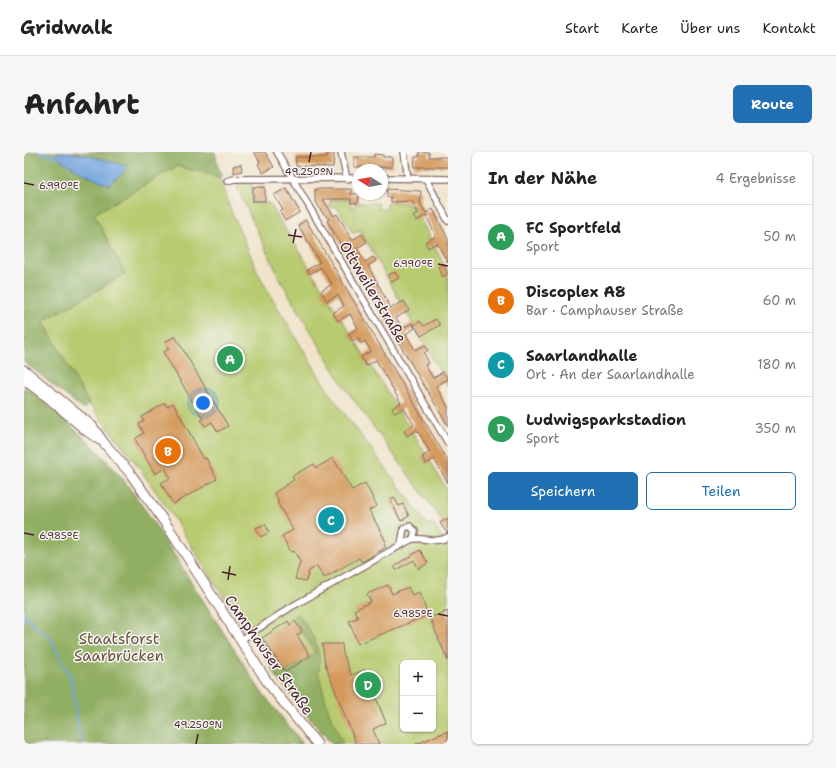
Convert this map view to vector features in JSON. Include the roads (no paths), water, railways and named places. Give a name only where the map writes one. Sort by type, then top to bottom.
[{"type":"main road","name":"Camphauser Straße","points":[[24,370],[92,426],[104,443],[130,473],[151,502],[268,683],[317,744]]},
{"type":"main road","name":"Camphauser Straße","points":[[24,380],[51,400],[88,432],[104,443]]},
{"type":"street","name":"Ottweilerstraße","points":[[277,152],[448,443]]},
{"type":"street","points":[[341,152],[347,179]]},
{"type":"street","points":[[404,152],[408,178]]},
{"type":"street","points":[[227,181],[234,178],[352,179]]},
{"type":"street","points":[[388,178],[448,179]]},
{"type":"street","points":[[426,179],[448,221]]},
{"type":"street","points":[[401,544],[404,528],[410,526],[415,531],[413,539]]},
{"type":"street","points":[[240,640],[291,607],[401,544],[413,539],[433,541],[448,538]]},
{"type":"water","points":[[58,152],[84,155],[127,166],[123,173],[109,185],[88,176],[69,165],[56,156]]},
{"type":"waterway","points":[[39,152],[57,157]]},
{"type":"waterway","points":[[24,612],[26,617],[51,639],[71,678],[82,744]]},
{"type":"place","name":"FC Sportfeld","points":[[230,359]]},
{"type":"place","name":"Discoplex A8","points":[[168,451]]},
{"type":"place","name":"Saarlandhalle","points":[[331,520]]},
{"type":"place","name":"Ludwigsparkstadion","points":[[368,685]]},
{"type":"park label","name":"Staatsforst Saarbrücken","points":[[119,648]]}]
